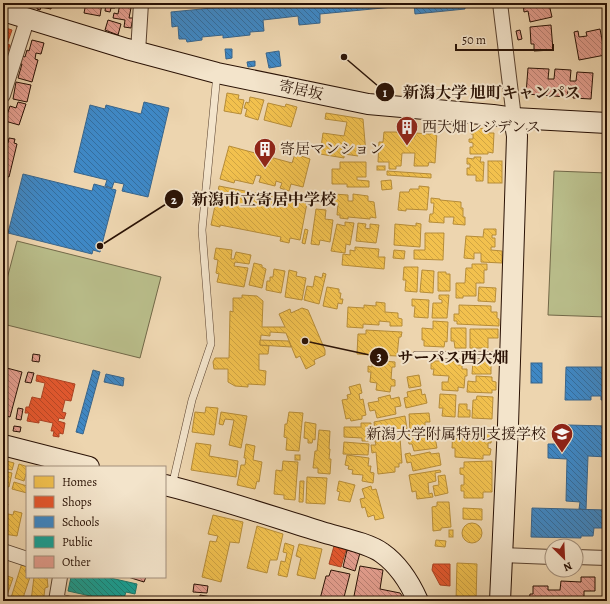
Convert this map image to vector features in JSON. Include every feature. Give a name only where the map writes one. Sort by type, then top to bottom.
[{"type":"street","points":[[138,52],[140,3]]},
{"type":"street","points":[[500,3],[516,136],[508,425],[500,601]]},
{"type":"street","name":"寄居坂","points":[[3,11],[27,20],[217,73],[368,104],[514,118],[607,123]]},
{"type":"street","points":[[3,94],[27,20]]},
{"type":"street","points":[[3,445],[80,466]]},
{"type":"street","points":[[168,486],[361,543],[381,552],[395,564],[411,584],[418,601]]},
{"type":"street","points":[[3,551],[26,559]]},
{"type":"street","points":[[502,555],[544,556]]},
{"type":"street","points":[[584,557],[607,558]]},
{"type":"street","points":[[56,599],[60,578]]},
{"type":"lane","points":[[168,486],[192,400],[211,344],[202,230],[217,73]]},
{"type":"lane","points":[[416,355],[510,354]]},
{"type":"lane","points":[[56,599],[74,601]]},
{"type":"lane","points":[[131,601],[136,601]]},
{"type":"green space","points":[[554,171],[607,173],[607,317],[548,315]]},
{"type":"green space","points":[[17,241],[161,277],[140,358],[3,324],[3,294]]},
{"type":"building: Homes","points":[[227,93],[239,95],[238,99],[244,100],[241,114],[224,111]]},
{"type":"building: Homes","points":[[250,97],[264,100],[258,120],[245,116],[247,109],[244,108],[246,102],[249,103]]},
{"type":"building: Homes","points":[[268,103],[285,107],[286,104],[297,107],[291,127],[264,120]]},
{"type":"building: Homes","points":[[326,113],[363,119],[366,154],[358,153],[358,156],[344,154],[344,158],[320,154],[323,133],[344,136],[347,122],[325,119]]},
{"type":"building: Homes","points":[[471,128],[489,129],[489,133],[494,133],[493,153],[488,152],[488,154],[470,154],[470,147],[473,147],[473,143],[469,142],[469,139],[473,139]]},
{"type":"building: Homes","name":"西大畑レジデンス","points":[[407,130],[412,131],[411,137],[415,137],[415,133],[431,134],[431,131],[437,132],[435,163],[429,162],[428,166],[414,166],[415,153],[402,153],[401,166],[396,166],[396,169],[389,169],[389,162],[378,162],[379,142],[383,142],[384,132],[403,132],[403,136],[407,136]]},
{"type":"building: Homes","name":"寄居マンション","points":[[229,146],[292,163],[295,154],[310,159],[303,187],[291,184],[289,191],[280,188],[282,183],[276,181],[275,186],[259,182],[261,176],[256,175],[253,184],[235,180],[234,183],[220,179]]},
{"type":"building: Homes","points":[[474,157],[481,157],[480,162],[484,162],[483,181],[476,181],[476,175],[467,175],[467,168],[470,168],[470,164],[467,164],[467,158],[474,159]]},
{"type":"building: Homes","points":[[488,161],[502,161],[502,183],[488,183]]},
{"type":"building: Homes","points":[[340,162],[366,162],[366,177],[357,177],[357,180],[369,181],[369,187],[347,187],[347,184],[332,184],[332,169],[340,169]]},
{"type":"building: Homes","points":[[377,166],[385,166],[385,170],[377,170]]},
{"type":"building: Homes","points":[[387,171],[431,174],[431,178],[387,175]]},
{"type":"building: Homes","points":[[391,180],[392,189],[382,190],[381,181]]},
{"type":"building: Homes","points":[[219,186],[307,203],[300,240],[290,238],[289,243],[280,241],[281,237],[220,225],[220,227],[211,225]]},
{"type":"building: Homes","points":[[419,186],[429,187],[427,210],[398,210],[400,192],[409,192],[410,189],[419,189]]},
{"type":"building: Homes","points":[[333,194],[348,195],[348,201],[353,201],[353,194],[368,196],[368,201],[374,202],[376,218],[340,218],[340,215],[337,215],[338,204],[332,204]]},
{"type":"building: Homes","points":[[431,198],[461,202],[463,217],[465,217],[465,225],[453,224],[454,217],[444,217],[444,223],[429,222],[430,214],[433,214],[434,203],[431,203]]},
{"type":"building: Homes","points":[[316,209],[326,210],[325,219],[333,220],[330,242],[320,240],[319,245],[311,244]]},
{"type":"building: Homes","points":[[345,222],[354,223],[350,245],[346,244],[345,253],[331,251],[337,224],[345,226]]},
{"type":"building: Homes","points":[[358,223],[366,224],[365,228],[370,229],[370,224],[379,225],[376,243],[356,241]]},
{"type":"building: Homes","points":[[416,223],[421,224],[420,247],[394,245],[395,224],[416,226]]},
{"type":"building: Homes","points":[[305,229],[308,230],[305,244],[302,243]]},
{"type":"building: Homes","points":[[484,229],[496,229],[496,235],[492,235],[492,238],[495,238],[495,247],[491,247],[491,250],[502,251],[502,263],[481,262],[481,253],[474,253],[474,259],[464,258],[466,236],[483,237]]},
{"type":"building: Homes","points":[[425,233],[444,233],[443,260],[414,259],[414,250],[425,250]]},
{"type":"building: Homes","points":[[355,247],[379,249],[378,257],[385,257],[384,269],[342,265],[343,254],[350,255],[350,250],[355,251]]},
{"type":"building: Homes","points":[[216,248],[232,250],[231,259],[234,259],[236,252],[251,255],[249,264],[235,262],[234,266],[248,268],[244,287],[217,282],[219,274],[216,273],[218,260],[214,259]]},
{"type":"building: Homes","points":[[394,250],[405,251],[404,259],[393,258]]},
{"type":"building: Homes","points":[[254,263],[262,265],[262,267],[266,269],[262,288],[249,285]]},
{"type":"building: Homes","points":[[472,264],[487,264],[487,270],[484,270],[484,283],[476,283],[476,296],[463,296],[463,298],[456,298],[456,283],[465,283],[466,268],[472,268]]},
{"type":"building: Homes","points":[[404,267],[418,267],[417,292],[405,291],[406,280],[403,280]]},
{"type":"building: Homes","points":[[274,269],[285,271],[281,293],[266,290],[267,281],[270,281],[270,277],[273,277]]},
{"type":"building: Homes","points":[[289,270],[297,272],[296,276],[306,278],[302,300],[285,297]]},
{"type":"building: Homes","points":[[422,270],[434,271],[433,293],[420,292]]},
{"type":"building: Homes","points":[[438,272],[446,272],[446,274],[450,274],[450,291],[438,291]]},
{"type":"building: Homes","points":[[323,273],[326,274],[319,304],[304,300],[307,286],[313,287],[315,276],[322,278]]},
{"type":"building: Homes","points":[[327,287],[339,289],[339,293],[341,293],[340,299],[343,299],[342,304],[338,303],[337,309],[323,306]]},
{"type":"building: Homes","points":[[479,287],[496,288],[495,302],[478,301]]},
{"type":"building: Homes","points":[[242,295],[257,296],[263,301],[262,327],[285,327],[279,314],[290,309],[291,313],[302,308],[308,310],[325,350],[325,355],[314,360],[315,364],[306,369],[300,356],[296,358],[286,333],[270,332],[270,336],[261,335],[260,345],[269,346],[268,354],[259,354],[259,370],[266,371],[265,385],[248,384],[248,387],[235,386],[228,382],[228,369],[214,369],[213,362],[215,358],[229,358],[230,311],[233,312],[233,298],[242,298]]},
{"type":"building: Homes","points":[[439,295],[449,295],[447,318],[432,318],[433,303],[442,303],[442,300],[439,299]]},
{"type":"building: Homes","points":[[412,299],[429,300],[428,318],[414,317],[415,306],[412,306]]},
{"type":"building: Homes","points":[[376,302],[385,303],[385,312],[398,313],[398,318],[402,319],[402,326],[390,326],[390,322],[379,321],[379,325],[363,324],[363,328],[347,327],[348,307],[364,308],[364,305],[376,306]]},
{"type":"building: Homes","points":[[459,305],[491,306],[491,312],[497,312],[499,326],[457,324],[457,321],[454,321],[454,314],[459,314]]},
{"type":"building: Homes","points":[[433,321],[448,322],[447,342],[445,341],[444,347],[424,346],[424,340],[422,340],[422,328],[433,329]]},
{"type":"building: Homes","points":[[451,328],[466,328],[466,348],[455,348],[454,341],[451,341]]},
{"type":"building: Homes","points":[[470,329],[498,329],[498,338],[488,338],[488,348],[470,348]]},
{"type":"building: Homes","points":[[366,330],[402,332],[401,337],[399,337],[397,356],[357,354],[358,334],[366,334]]},
{"type":"building: Homes","points":[[260,340],[289,341],[291,347],[260,345]]},
{"type":"building: Homes","points":[[372,360],[395,362],[395,367],[392,367],[391,379],[395,380],[395,386],[391,386],[390,392],[376,390],[377,383],[370,382],[371,372],[368,372],[368,366],[372,367]]},
{"type":"building: Homes","points":[[433,361],[458,361],[458,365],[462,365],[462,369],[467,369],[464,388],[458,387],[458,391],[442,390],[442,382],[448,382],[449,376],[433,375],[434,369],[431,369],[431,363],[433,363]]},
{"type":"building: Homes","points":[[473,361],[491,361],[491,374],[472,374]]},
{"type":"building: Homes","points":[[419,375],[421,386],[409,388],[407,377]]},
{"type":"building: Homes","points":[[476,376],[492,377],[492,381],[496,382],[496,390],[492,390],[492,393],[467,392],[468,381],[476,382]]},
{"type":"building: Homes","points":[[360,384],[362,393],[359,394],[360,400],[363,399],[366,415],[362,416],[362,419],[351,421],[350,418],[346,419],[342,400],[348,399],[347,395],[351,394],[349,387]]},
{"type":"building: Homes","points":[[421,389],[422,395],[425,394],[427,403],[406,408],[404,398],[408,397],[407,392]]},
{"type":"building: Homes","points":[[440,394],[456,395],[455,417],[442,416],[443,408],[439,408]]},
{"type":"building: Homes","points":[[390,395],[391,399],[399,397],[401,406],[395,407],[396,414],[377,418],[375,410],[370,411],[368,403],[379,401],[378,398]]},
{"type":"building: Homes","points":[[477,396],[493,397],[492,419],[472,418],[473,400],[476,400]]},
{"type":"building: Homes","points":[[459,404],[467,404],[467,410],[470,410],[470,417],[458,417]]},
{"type":"building: Homes","points":[[206,407],[218,408],[214,435],[192,432],[195,412],[205,413]]},
{"type":"building: Homes","points":[[221,412],[247,416],[241,448],[229,445],[234,420],[225,419],[223,425],[219,424]]},
{"type":"building: Homes","points":[[289,412],[303,413],[299,451],[286,450],[287,438],[284,437],[285,424],[287,424]]},
{"type":"building: Homes","points":[[429,413],[430,422],[425,422],[425,430],[410,431],[409,414]]},
{"type":"building: Homes","points":[[405,416],[407,429],[381,434],[380,429],[375,430],[374,422]]},
{"type":"building: Homes","points":[[305,422],[316,424],[315,440],[313,439],[312,443],[308,443],[308,439],[304,438]]},
{"type":"building: Homes","points":[[361,423],[371,423],[371,441],[362,441],[362,438],[344,437],[344,427],[361,427]]},
{"type":"building: Homes","points":[[453,428],[469,429],[468,440],[479,440],[480,430],[492,430],[491,443],[488,443],[488,448],[491,449],[490,455],[483,455],[483,459],[455,457],[455,448],[452,448]]},
{"type":"building: Homes","points":[[319,430],[330,431],[330,474],[318,473],[318,468],[313,468],[315,451],[317,451]]},
{"type":"building: Homes","points":[[434,431],[437,448],[414,451],[412,444],[409,444],[408,435]]},
{"type":"building: Homes","points":[[400,438],[402,463],[399,463],[399,467],[395,467],[395,472],[378,474],[376,452],[372,453],[371,445],[376,445],[375,441]]},
{"type":"building: Homes","points":[[344,442],[369,444],[368,455],[343,454]]},
{"type":"building: Homes","points":[[196,443],[211,445],[209,456],[238,461],[236,477],[191,470]]},
{"type":"building: Homes","points":[[246,444],[255,446],[253,460],[262,462],[259,482],[257,481],[255,489],[237,485],[241,465],[245,465],[246,458],[244,458]]},
{"type":"building: Homes","points":[[430,452],[431,454],[439,453],[441,465],[413,471],[411,462],[407,463],[405,454],[410,453],[411,456]]},
{"type":"building: Homes","points":[[295,455],[300,455],[300,460],[295,460]]},
{"type":"building: Homes","points":[[347,455],[369,458],[368,466],[371,466],[370,472],[374,473],[373,483],[362,481],[363,475],[352,474],[353,470],[348,469],[349,466],[345,465]]},
{"type":"building: Homes","points":[[3,460],[14,463],[12,470],[3,468]]},
{"type":"building: Homes","points":[[283,461],[298,462],[295,500],[284,499],[284,495],[274,494],[276,470],[282,471]]},
{"type":"building: Homes","points":[[492,461],[492,492],[483,492],[483,498],[464,498],[464,491],[461,491],[461,485],[464,485],[464,475],[460,474],[460,468],[464,468],[464,462]]},
{"type":"building: Homes","points":[[19,464],[26,466],[24,481],[15,478]]},
{"type":"building: Homes","points":[[440,470],[441,472],[435,473],[436,481],[428,483],[429,494],[432,493],[433,497],[417,499],[416,491],[412,492],[409,475]]},
{"type":"building: Homes","points":[[3,471],[12,473],[9,487],[3,485]]},
{"type":"building: Homes","points":[[445,475],[448,493],[435,496],[433,486],[439,485],[438,476]]},
{"type":"building: Homes","points":[[307,477],[327,478],[325,504],[306,503]]},
{"type":"building: Homes","points":[[300,481],[304,481],[303,502],[299,502]]},
{"type":"building: Homes","points":[[339,481],[355,485],[350,502],[338,500],[340,492],[337,491]]},
{"type":"building: Homes","points":[[14,482],[26,486],[26,493],[12,489]]},
{"type":"building: Homes","points":[[371,486],[372,490],[376,489],[384,518],[375,520],[374,515],[368,517],[365,507],[362,508],[360,499],[365,498],[362,489]]},
{"type":"building: Homes","points":[[3,502],[8,504],[3,521]]},
{"type":"building: Homes","points":[[437,502],[449,502],[451,527],[433,531],[432,507],[437,506]]},
{"type":"building: Homes","points":[[463,508],[482,509],[482,520],[463,519]]},
{"type":"building: Homes","points":[[14,511],[22,513],[17,536],[4,534],[8,514],[13,515]]},
{"type":"building: Homes","points":[[213,515],[243,522],[239,543],[230,542],[221,582],[202,577],[210,541],[216,542],[218,536],[208,534]]},
{"type":"building: Homes","points":[[472,523],[479,526],[482,533],[479,540],[472,543],[465,540],[462,533],[465,526]]},
{"type":"building: Homes","points":[[257,526],[283,534],[277,560],[270,560],[267,573],[247,568]]},
{"type":"building: Homes","points":[[449,530],[453,530],[453,537],[449,537]]},
{"type":"building: Homes","points":[[436,540],[446,541],[445,547],[435,546]]},
{"type":"building: Homes","points":[[285,543],[294,546],[287,577],[278,575],[281,561],[285,562],[287,553],[283,552]]},
{"type":"building: Homes","points":[[299,544],[322,549],[315,579],[297,575],[301,558],[296,556]]},
{"type":"building: Homes","points":[[22,563],[26,565],[26,578],[30,578],[22,601],[10,601]]},
{"type":"building: Homes","points":[[457,563],[477,564],[476,601],[456,601]]},
{"type":"building: Homes","points":[[5,575],[13,578],[5,601],[3,601],[3,580]]},
{"type":"building: Homes","points":[[34,578],[47,578],[48,587],[45,588],[44,596],[40,601],[31,601]]},
{"type":"building: Shops","points":[[3,27],[12,30],[7,44],[10,45],[7,54],[3,53]]},
{"type":"building: Shops","points":[[37,375],[75,384],[71,401],[65,400],[62,412],[66,413],[64,419],[59,418],[58,421],[65,423],[63,434],[59,433],[59,437],[53,436],[54,431],[51,431],[53,423],[39,420],[39,423],[27,421],[29,413],[25,413],[26,407],[29,407],[32,397],[41,399],[45,383],[36,381]]},
{"type":"building: Shops","points":[[334,546],[346,550],[341,567],[329,564]]},
{"type":"building: Shops","points":[[433,564],[450,564],[450,586],[440,585],[432,570]]},
{"type":"building: Schools","points":[[263,3],[465,3],[465,9],[415,14],[414,5],[320,14],[320,23],[299,25],[298,16],[263,20],[264,31],[250,32],[250,35],[223,38],[223,35],[202,37],[202,40],[187,42],[186,39],[179,39],[178,26],[172,27],[171,12]]},
{"type":"building: Schools","points":[[225,49],[232,49],[232,58],[226,59]]},
{"type":"building: Schools","points":[[279,51],[281,66],[269,68],[266,53]]},
{"type":"building: Schools","points":[[255,61],[255,66],[248,67],[247,62]]},
{"type":"building: Schools","points":[[144,102],[169,108],[148,197],[122,191],[124,184],[114,182],[112,188],[105,186],[107,180],[74,172],[90,105],[105,109],[106,105],[141,114]]},
{"type":"building: Schools","points":[[23,174],[92,191],[94,184],[116,190],[100,252],[93,250],[92,254],[8,233]]},
{"type":"building: Schools","points":[[531,363],[542,363],[542,383],[531,383]]},
{"type":"building: Schools","points":[[566,367],[605,367],[605,371],[607,371],[607,400],[601,400],[601,396],[591,396],[591,400],[565,400]]},
{"type":"building: Schools","points":[[93,370],[100,372],[83,434],[76,432]]},
{"type":"building: Schools","points":[[106,374],[124,378],[123,386],[104,382]]},
{"type":"building: Schools","points":[[568,425],[607,426],[607,457],[588,456],[586,510],[579,509],[580,502],[566,501],[567,459],[548,458],[548,444],[567,444]]},
{"type":"building: Schools","points":[[532,508],[607,510],[607,528],[594,528],[593,536],[581,536],[581,538],[531,537]]},
{"type":"building: Public","points":[[71,578],[110,578],[137,584],[135,594],[126,592],[123,601],[113,601],[68,591]]},
{"type":"building: Other","points":[[38,3],[52,3],[51,9],[41,7],[40,10],[37,9]]},
{"type":"building: Other","points":[[86,3],[102,3],[100,16],[84,13]]},
{"type":"building: Other","points":[[106,3],[116,3],[115,8],[111,8],[110,12],[105,11]]},
{"type":"building: Other","points":[[120,3],[132,3],[129,18],[133,18],[131,28],[124,27],[125,20],[113,18],[114,13],[118,14]]},
{"type":"building: Other","points":[[523,3],[536,3],[537,7],[549,4],[552,17],[530,22],[528,11],[524,12]]},
{"type":"building: Other","points":[[108,20],[121,24],[118,35],[105,30]]},
{"type":"building: Other","points":[[551,25],[553,50],[534,51],[534,44],[531,44],[530,27]]},
{"type":"building: Other","points":[[600,29],[605,55],[579,60],[574,32],[578,31],[579,37],[587,36],[586,32]]},
{"type":"building: Other","points":[[520,30],[522,39],[518,40],[516,31]]},
{"type":"building: Other","points":[[32,40],[44,43],[41,54],[36,53],[35,59],[38,60],[32,82],[18,78],[22,64],[20,64],[22,56],[25,57],[27,50],[29,51]]},
{"type":"building: Other","points":[[528,68],[549,69],[548,79],[554,79],[555,69],[571,70],[570,81],[576,81],[577,72],[593,73],[591,99],[573,98],[574,90],[568,90],[567,97],[526,94]]},
{"type":"building: Other","points":[[16,82],[31,85],[27,102],[13,99]]},
{"type":"building: Other","points":[[18,102],[26,104],[19,125],[5,121],[10,106],[16,108]]},
{"type":"building: Other","points":[[9,138],[15,139],[14,143],[17,144],[9,177],[4,176],[6,169],[3,168],[3,141],[8,143]]},
{"type":"building: Other","points":[[33,354],[40,355],[39,362],[32,361]]},
{"type":"building: Other","points":[[3,367],[22,372],[10,417],[3,415]]},
{"type":"building: Other","points":[[28,372],[34,373],[31,383],[25,382]]},
{"type":"building: Other","points":[[18,408],[23,409],[21,420],[16,419]]},
{"type":"building: Other","points":[[14,426],[21,427],[20,432],[13,431]]},
{"type":"building: Other","points":[[347,550],[360,553],[355,571],[343,567]]},
{"type":"building: Other","points":[[360,566],[383,570],[380,589],[400,593],[406,601],[353,601]]},
{"type":"building: Other","points":[[331,570],[350,574],[343,601],[328,601],[320,599],[326,576],[329,576]]},
{"type":"building: Other","points":[[595,577],[595,591],[584,591],[584,599],[594,599],[594,601],[529,601],[530,594],[533,594],[533,586],[548,586],[548,590],[560,590],[561,581],[581,582],[581,578]]},
{"type":"building: Other","points":[[131,578],[146,578],[144,582]]},
{"type":"building: Other","points":[[194,584],[208,586],[207,593],[193,592]]},
{"type":"building: Other","points":[[200,595],[212,597],[212,601],[199,601]]},
{"type":"building: Other","points":[[599,597],[607,598],[607,601],[599,601]]},
{"type":"place","name":"新潟大学 旭町キャンパス","points":[[344,57]]},
{"type":"place","name":"西大畑レジデンス","points":[[407,146]]},
{"type":"place","name":"寄居マンション","points":[[265,168]]},
{"type":"place","name":"新潟市立寄居中学校","points":[[100,246]]},
{"type":"place","name":"サーパス西大畑","points":[[305,341]]},
{"type":"place","name":"新潟大学附属特別支援学校","points":[[562,454]]}]
